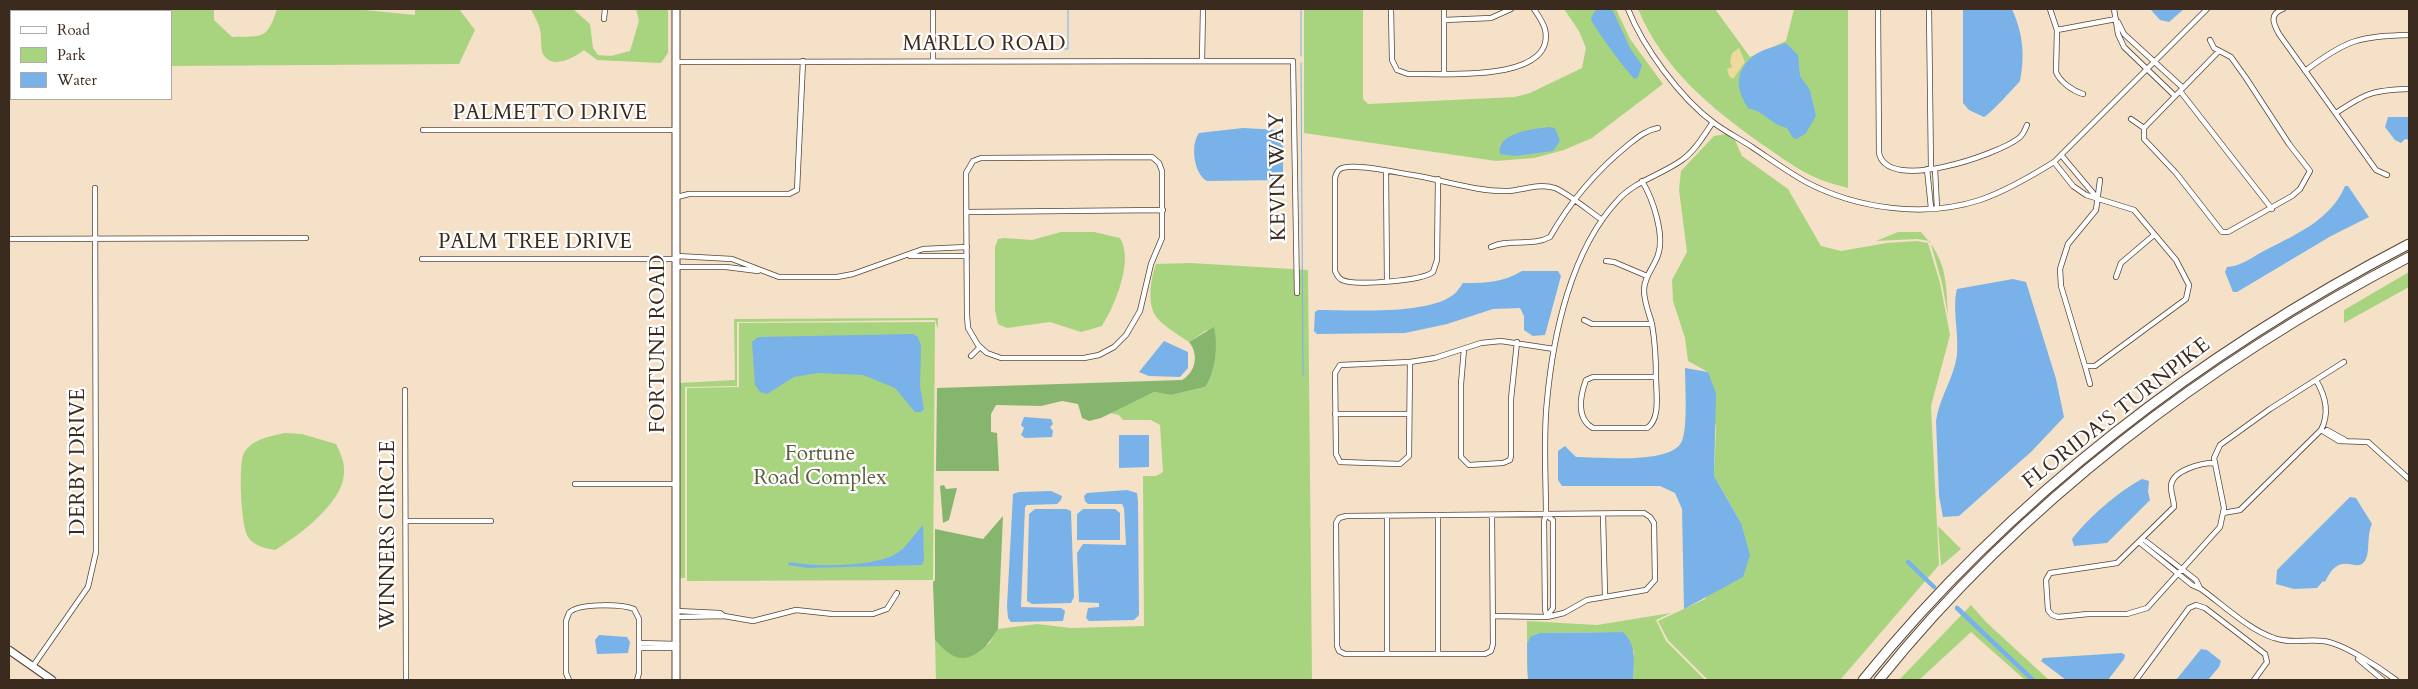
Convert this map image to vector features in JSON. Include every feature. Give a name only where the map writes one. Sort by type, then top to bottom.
[{"type":"highway","name":"FLORIDA'S TURNPIKE","points":[[1863,680],[1947,585],[1990,542],[2031,503],[2108,438],[2194,372],[2246,338],[2328,288],[2409,244]]},
{"type":"highway","name":"FLORIDA'S TURNPIKE","points":[[1880,679],[1998,550],[2085,472],[2245,353],[2327,303],[2409,257]]},
{"type":"street","points":[[604,19],[606,9]]},
{"type":"street","name":"FORTUNE ROAD","points":[[676,9],[676,680]]},
{"type":"street","points":[[933,9],[933,60]]},
{"type":"street","points":[[1202,9],[1202,62]]},
{"type":"street","points":[[1391,9],[1392,60],[1398,70],[1408,74],[1508,70],[1536,59],[1544,47],[1545,30],[1534,9]]},
{"type":"street","points":[[1444,9],[1444,73]]},
{"type":"street","points":[[1444,20],[1491,18],[1512,9]]},
{"type":"street","points":[[1628,9],[1633,21],[1661,64],[1688,100],[1713,122],[1806,182],[1832,194],[1887,207],[1934,208],[1979,200],[2023,181],[2054,162],[2062,156],[2145,68],[2207,9]]},
{"type":"street","points":[[1878,9],[1880,160],[1891,168],[1931,169],[1974,160],[2000,149],[2021,137],[2027,125]]},
{"type":"street","points":[[1929,9],[1931,169],[1934,208]]},
{"type":"street","points":[[2050,9],[2057,30],[2058,76],[2075,92],[2083,94]]},
{"type":"street","points":[[2114,9],[2118,34],[2124,47],[2175,96]]},
{"type":"street","points":[[2283,9],[2277,11],[2272,22],[2376,170],[2387,175]]},
{"type":"street","points":[[2057,30],[2116,19]]},
{"type":"street","points":[[2116,19],[2124,34],[2154,60],[2181,90],[2272,209]]},
{"type":"street","points":[[2305,71],[2334,49],[2361,38],[2409,35]]},
{"type":"street","points":[[2210,40],[2214,48],[2231,57],[2289,144],[2310,171],[2300,189],[2272,209],[2228,232],[2222,232],[2176,173],[2144,139],[2144,128],[2219,51]]},
{"type":"street","name":"MARLLO ROAD","points":[[676,62],[933,60],[1293,62]]},
{"type":"street","points":[[677,197],[689,194],[789,194],[797,190],[802,61]]},
{"type":"street","name":"KEVIN WAY","points":[[1293,62],[1297,293]]},
{"type":"street","points":[[2336,113],[2364,94],[2374,90],[2409,88]]},
{"type":"street","points":[[2130,119],[2144,128]]},
{"type":"street","points":[[1547,617],[1545,610],[1544,568],[1546,403],[1554,349],[1574,273],[1587,244],[1618,199],[1642,182],[1684,160],[1713,122]]},
{"type":"street","points":[[1491,247],[1501,242],[1539,241],[1550,237],[1573,200],[1600,168],[1641,135],[1651,129],[1658,128]]},
{"type":"street","name":"PALMETTO DRIVE","points":[[423,130],[677,130]]},
{"type":"street","points":[[2062,156],[2099,200]]},
{"type":"street","points":[[1152,157],[1159,163],[1162,171],[1163,210],[1162,238],[1151,264],[1140,312],[1129,330],[1114,347],[1099,355],[1084,358],[1020,359],[994,356],[980,347],[972,336],[967,322],[966,212],[968,167],[977,159],[1152,157]]},
{"type":"street","points":[[2054,162],[2074,186],[2099,200],[2126,206],[2134,210],[2176,260],[2189,285],[2189,295],[2186,300],[2095,366],[2085,366]]},
{"type":"street","points":[[1438,179],[1436,267],[1429,274],[1411,280],[1387,281],[1345,281],[1337,277],[1335,271],[1336,172],[1341,168],[1349,167],[1386,171],[1438,179],[1483,190],[1510,191],[1543,187],[1554,188],[1602,220]]},
{"type":"street","points":[[1386,171],[1387,281]]},
{"type":"street","points":[[2090,384],[2061,286],[2060,269],[2068,244],[2080,228],[2093,216],[2099,200],[2100,180]]},
{"type":"street","points":[[1642,182],[1649,193],[1656,213],[1660,240],[1658,255],[1644,284],[1655,348],[1656,377],[1656,418],[1652,425],[1647,428],[1592,428],[1585,424],[1581,417],[1583,388],[1586,380],[1593,377],[1656,377]]},
{"type":"street","name":"DERBY DRIVE","points":[[33,666],[88,587],[96,552],[95,188]]},
{"type":"street","points":[[966,212],[1163,210]]},
{"type":"street","points":[[2116,277],[2121,263],[2154,235]]},
{"type":"street","points":[[9,239],[306,238]]},
{"type":"street","points":[[677,261],[718,257],[744,263],[779,277],[844,276],[930,248],[967,247]]},
{"type":"street","points":[[909,256],[967,256]]},
{"type":"street","points":[[717,267],[718,257]]},
{"type":"street","name":"PALM TREE DRIVE","points":[[422,259],[677,261]]},
{"type":"street","points":[[677,261],[764,272]]},
{"type":"street","points":[[1606,262],[1614,262],[1647,276]]},
{"type":"street","points":[[1584,320],[1592,324],[1652,324]]},
{"type":"street","points":[[1410,362],[1409,456],[1400,464],[1340,462],[1336,454],[1335,373],[1340,365],[1410,362],[1435,358],[1481,343],[1517,342],[1554,349]]},
{"type":"street","points":[[1464,349],[1461,384],[1460,456],[1469,464],[1503,463],[1510,460],[1511,456],[1511,399],[1517,342]]},
{"type":"street","points":[[971,356],[980,347]]},
{"type":"street","points":[[2214,463],[2194,465],[2173,480],[2171,488],[2174,507],[2117,563],[2050,573],[2046,580],[2048,610],[2052,616],[2138,612],[2154,602],[2180,568],[2220,527],[2223,513],[2214,463],[2216,451],[2225,440],[2344,362]]},
{"type":"street","points":[[2223,513],[2240,510],[2322,428],[2325,418],[2325,399],[2316,380]]},
{"type":"street","name":"WINNERS CIRCLE","points":[[405,390],[406,680]]},
{"type":"street","points":[[1336,414],[1409,414]]},
{"type":"street","points":[[2322,428],[2345,440],[2368,442],[2409,479]]},
{"type":"street","points":[[575,484],[677,484]]},
{"type":"street","points":[[1492,516],[1494,644],[1491,651],[1485,654],[1345,654],[1338,652],[1336,637],[1336,523],[1339,518],[1346,516],[1603,515],[1644,513],[1654,523],[1655,580],[1652,586],[1646,590],[1605,595],[1587,600],[1564,613],[1547,617],[1494,616]]},
{"type":"street","points":[[1546,515],[1552,520],[1554,608],[1547,617]]},
{"type":"street","points":[[1603,515],[1605,595]]},
{"type":"street","points":[[1387,516],[1387,653]]},
{"type":"street","points":[[1438,516],[1438,653]]},
{"type":"street","points":[[406,521],[490,522]]},
{"type":"street","points":[[2141,540],[2196,580],[2201,589]]},
{"type":"street","points":[[2141,540],[2176,573],[2271,638],[2290,642],[2322,640],[2334,643],[2356,656],[2383,680]]},
{"type":"street","points":[[1544,568],[1553,568]]},
{"type":"street","points":[[677,614],[724,616],[753,621],[796,610],[833,614],[873,614],[887,609],[897,594]]},
{"type":"street","points":[[2136,680],[2189,608],[2196,605],[2205,608],[2265,654],[2267,662],[2254,680]]},
{"type":"street","points":[[569,680],[566,673],[566,621],[574,608],[579,606],[632,608],[639,617],[639,673],[637,680]]},
{"type":"street","points":[[639,646],[677,646]]},
{"type":"street","points":[[9,650],[52,680]]},
{"type":"street","points":[[2356,656],[2373,662],[2396,680]]},
{"type":"green space","points":[[214,9],[214,20],[232,37],[257,36],[267,31],[277,9],[355,9],[415,15],[415,9],[459,9],[475,30],[459,64],[172,66],[172,10],[159,10]]},
{"type":"green space","points":[[531,9],[573,9],[590,24],[593,48],[598,55],[611,56],[630,51],[639,21],[636,9],[668,9],[668,53],[661,63],[597,60],[584,50],[569,59],[557,62],[552,61],[543,54],[538,22]]},
{"type":"green space","points":[[1304,9],[1363,9],[1363,99],[1368,104],[1515,97],[1530,93],[1582,68],[1586,48],[1579,31],[1564,9],[1616,9],[1630,39],[1663,84],[1592,138],[1564,150],[1534,158],[1496,161],[1304,133]]},
{"type":"green space","points":[[1638,9],[1715,9],[1750,57],[1786,41],[1794,9],[1848,9],[1848,188],[1822,180],[1797,168],[1763,145],[1707,102],[1675,69],[1648,31]]},
{"type":"green space","points":[[1732,133],[1742,156],[1788,189],[1821,246],[1841,251],[1887,243],[1917,241],[1928,243],[1940,283],[1950,335],[1931,406],[1939,565],[1840,680],[1708,680],[1668,640],[1658,621],[1705,599],[1741,523],[1714,476],[1716,429],[1708,372],[1688,361],[1685,338],[1673,301],[1672,280],[1687,252],[1679,190],[1681,171],[1714,136]]},
{"type":"green space","points":[[1061,232],[1094,232],[1120,238],[1124,248],[1124,270],[1117,295],[1102,326],[1081,332],[1050,322],[1007,328],[998,324],[995,310],[995,247],[998,239],[1032,240]]},
{"type":"green space","points":[[1898,232],[1921,232],[1928,241],[1917,239],[1876,241]]},
{"type":"green space","points":[[1931,244],[1944,271],[1948,316],[1942,283]]},
{"type":"green space","points":[[1191,263],[1308,270],[1312,680],[936,680],[935,640],[951,654],[989,644],[998,629],[1037,624],[1071,628],[1144,626],[1143,476],[1156,476],[1163,472],[1160,425],[1151,420],[1123,420],[1119,415],[1110,413],[1154,392],[1171,395],[1205,387],[1214,357],[1207,330],[1189,342],[1170,330],[1157,318],[1150,297],[1151,282],[1156,264]]},
{"type":"green space","points":[[2409,272],[2409,287],[2344,323],[2344,310]]},
{"type":"green space","points":[[938,318],[938,329],[935,320],[737,322],[737,386],[685,387],[685,578],[679,578],[680,383],[735,380],[734,319]]},
{"type":"green space","name":"Fortune Road Complex","points":[[935,322],[933,580],[687,581],[687,388],[739,387],[739,323]]},
{"type":"green space","points":[[1214,327],[1216,342],[1214,366],[1205,387],[1171,395],[1154,392],[1101,418],[1089,421],[1082,418],[1078,404],[1062,401],[1041,406],[996,405],[991,414],[991,432],[997,433],[999,471],[936,471],[937,388],[1182,380],[1187,377],[1193,368],[1195,357],[1189,342]]},
{"type":"green space","points":[[285,433],[302,434],[336,444],[344,466],[344,474],[336,497],[327,508],[306,528],[275,550],[257,545],[248,537],[242,509],[241,469],[242,459],[247,448],[262,439]]},
{"type":"green space","points":[[944,485],[946,489],[957,488],[949,520],[943,523],[940,486]]},
{"type":"green space","points":[[1003,516],[998,629],[990,641],[978,652],[965,658],[957,657],[950,654],[935,640],[933,582],[935,580],[935,529],[983,539]]},
{"type":"green space","points":[[1938,526],[1961,549],[1941,566]]},
{"type":"green space","points":[[1971,605],[1986,622],[2049,680],[2025,680],[1971,632],[1919,680],[1899,680]]},
{"type":"green space","points":[[1671,613],[1656,620],[1666,641],[1705,680],[1633,680],[1634,652],[1623,632],[1541,633],[1531,636],[1527,680],[1527,621],[1597,625]]},
{"type":"sand","points":[[1739,48],[1745,62],[1733,79],[1729,76],[1727,69],[1732,67],[1730,62],[1732,53]]},
{"type":"water","points":[[1596,9],[1612,9],[1630,48],[1642,65],[1638,77],[1635,79],[1593,23],[1591,18]]},
{"type":"water","points":[[1963,9],[2012,9],[2021,35],[2023,53],[2020,81],[1984,117],[1969,110],[1963,103]]},
{"type":"water","points":[[2150,9],[2184,9],[2169,22],[2160,20]]},
{"type":"water","points":[[1786,43],[1798,55],[1800,76],[1810,90],[1816,116],[1806,133],[1797,139],[1793,138],[1787,128],[1776,124],[1759,112],[1749,109],[1744,102],[1739,87],[1740,73],[1749,60],[1759,52]]},
{"type":"water","points":[[2388,117],[2409,117],[2409,140],[2405,139],[2401,143],[2395,140],[2385,127]]},
{"type":"water","points":[[1549,127],[1555,128],[1560,141],[1553,151],[1515,156],[1500,154],[1500,147],[1510,136]]},
{"type":"water","points":[[1243,128],[1279,130],[1283,133],[1283,180],[1207,181],[1199,172],[1194,152],[1196,138],[1199,133]]},
{"type":"water","points":[[2345,186],[2348,186],[2369,217],[2331,236],[2237,292],[2233,292],[2225,272],[2227,267],[2245,262],[2310,226],[2330,209],[2339,198]]},
{"type":"water","points":[[1522,271],[1558,271],[1561,276],[1545,335],[1533,336],[1524,330],[1524,316],[1520,308],[1493,309],[1447,324],[1405,333],[1317,334],[1314,331],[1315,312],[1318,310],[1369,311],[1426,306],[1453,295],[1463,283],[1500,280]]},
{"type":"water","points":[[2013,279],[2026,282],[2056,379],[2064,417],[2032,451],[1959,516],[1943,517],[1939,496],[1936,421],[1957,355],[1955,304],[1957,289]]},
{"type":"water","points":[[913,334],[918,337],[921,346],[920,386],[924,409],[921,412],[915,412],[895,388],[863,375],[818,373],[794,377],[767,394],[760,392],[755,385],[752,342],[758,337]]},
{"type":"water","points":[[1164,341],[1188,352],[1188,368],[1180,377],[1149,376],[1139,372]]},
{"type":"water","points":[[1685,368],[1708,372],[1716,393],[1714,476],[1741,523],[1750,555],[1743,577],[1684,609],[1682,509],[1675,493],[1660,486],[1562,486],[1558,480],[1558,451],[1565,446],[1576,457],[1634,458],[1664,454],[1676,449],[1682,441],[1685,426]]},
{"type":"water","points":[[1024,417],[1051,419],[1053,424],[1050,427],[1053,431],[1052,437],[1025,438],[1021,435],[1024,428],[1021,425]]},
{"type":"water","points":[[1119,435],[1149,435],[1149,467],[1119,468]]},
{"type":"water","points":[[2142,479],[2149,481],[2148,492],[2150,500],[2107,543],[2074,546],[2072,539],[2086,522],[2114,498]]},
{"type":"water","points":[[1127,490],[1137,493],[1138,502],[1139,615],[1134,620],[1089,621],[1086,618],[1088,608],[1099,607],[1099,603],[1079,602],[1077,553],[1083,544],[1126,545],[1124,508],[1122,504],[1088,504],[1084,496],[1087,493]]},
{"type":"water","points":[[1051,491],[1062,496],[1057,504],[1027,505],[1025,507],[1021,607],[1061,608],[1065,611],[1063,621],[1011,622],[1008,618],[1007,606],[1013,494],[1019,492]]},
{"type":"water","points":[[2350,497],[2356,498],[2372,524],[2364,562],[2360,565],[2342,564],[2336,566],[2325,582],[2323,581],[2317,588],[2294,589],[2276,584],[2277,570]]},
{"type":"water","points":[[1035,509],[1066,509],[1071,511],[1074,597],[1071,603],[1032,604],[1027,601],[1029,514]]},
{"type":"water","points":[[1083,509],[1115,509],[1120,513],[1120,540],[1077,540],[1077,514]]},
{"type":"water","points":[[923,525],[924,560],[922,565],[808,568],[788,565],[789,562],[813,565],[842,565],[884,559],[903,549]]},
{"type":"water","points":[[1623,632],[1633,648],[1633,680],[1528,680],[1527,644],[1531,636],[1540,633]]},
{"type":"water","points":[[599,635],[627,637],[630,642],[628,653],[597,654],[595,640]]},
{"type":"water","points":[[2201,649],[2207,650],[2221,661],[2219,667],[2208,680],[2176,680]]},
{"type":"water","points":[[2122,653],[2125,655],[2124,659],[2108,680],[2066,680],[2041,661],[2043,658]]},
{"type":"waterway","points":[[1002,47],[1068,49],[1068,9]]},
{"type":"waterway","points":[[1301,9],[1301,56]]},
{"type":"waterway","points":[[1301,63],[1303,376]]},
{"type":"waterway","points":[[1908,562],[1934,587]]},
{"type":"waterway","points":[[1957,608],[2033,680]]}]
